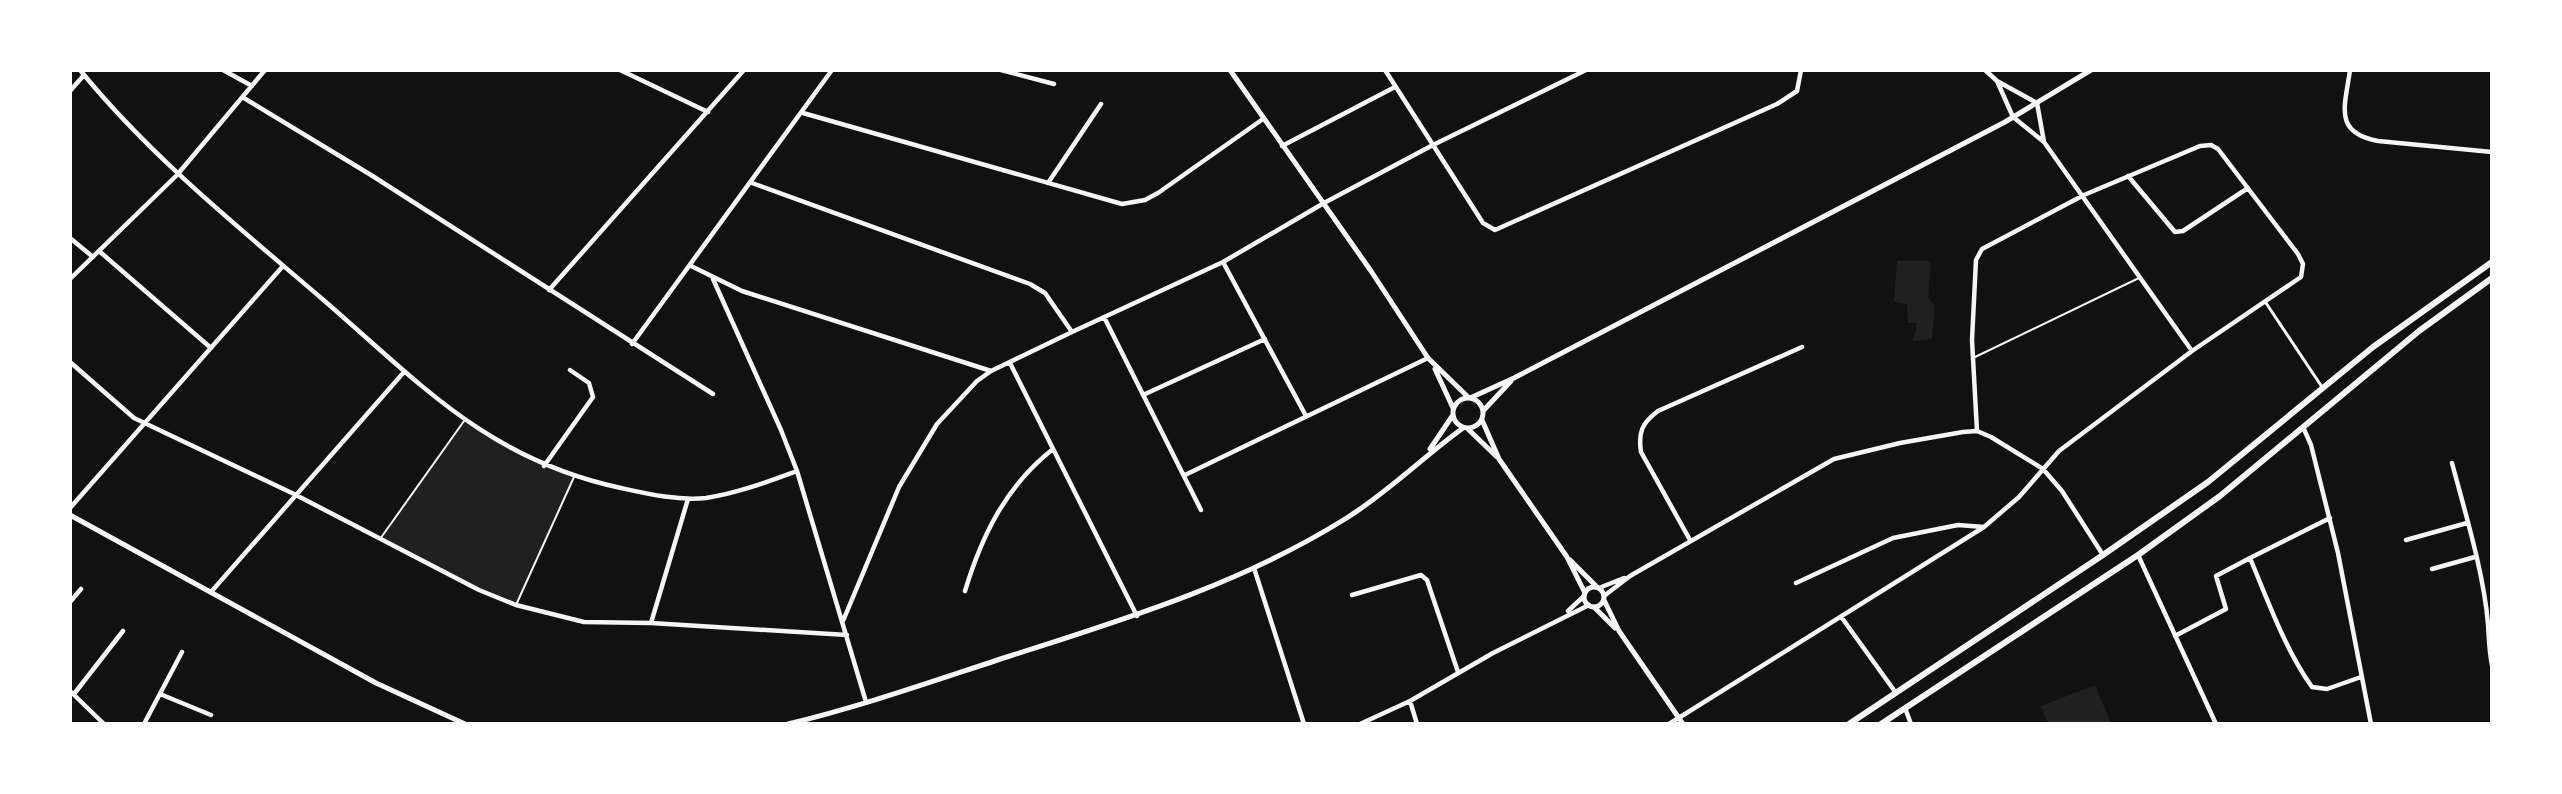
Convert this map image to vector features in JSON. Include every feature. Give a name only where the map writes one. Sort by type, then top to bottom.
[{"type":"main road","points":[[1849,723],[2103,555],[2208,482],[2411,318],[2492,262]]},
{"type":"main road","points":[[1881,723],[2138,555],[2220,496],[2419,331],[2492,278]]},
{"type":"street","points":[[223,70],[252,86]]},
{"type":"street","points":[[70,279],[177,175],[244,98],[265,70]]},
{"type":"street","points":[[620,70],[708,112]]},
{"type":"street","points":[[549,290],[744,70]]},
{"type":"street","points":[[632,344],[752,183],[832,70]]},
{"type":"street","points":[[1001,70],[1054,84]]},
{"type":"street","points":[[1230,70],[1324,203],[1433,365],[1469,398],[1480,403],[1484,411]]},
{"type":"street","points":[[1385,70],[1483,223],[1495,230],[1778,104],[1797,91],[1801,70]]},
{"type":"street","points":[[843,621],[898,487],[921,447],[961,398],[992,371],[1223,262],[1324,203],[1433,145],[1586,70]]},
{"type":"street","points":[[1985,70],[1997,81],[2037,103]]},
{"type":"street","points":[[1428,453],[1460,400],[1514,378],[2013,117],[2091,70]]},
{"type":"street","points":[[2350,70],[2345,118],[2353,132],[2362,138],[2492,152]]},
{"type":"street","points":[[70,91],[82,73],[177,175],[404,372],[464,421],[502,445],[544,466],[574,477],[642,493],[688,499],[733,493],[797,471]]},
{"type":"street","points":[[1997,81],[2013,117],[2044,142],[2084,195],[2192,351]]},
{"type":"street","points":[[1282,146],[1395,87]]},
{"type":"street","points":[[244,98],[371,175],[713,394]]},
{"type":"street","points":[[2037,103],[2044,142]]},
{"type":"street","points":[[1048,183],[1101,104]]},
{"type":"street","points":[[803,113],[1116,203],[1144,200],[1190,173],[1263,119]]},
{"type":"street","points":[[1669,723],[1681,721],[1984,527],[2019,497],[2059,451],[2192,351],[2266,303],[2301,277],[2303,264],[2218,149],[2211,146],[2200,146],[2128,176],[2084,195],[1982,249],[1976,260],[1972,358],[1977,431]]},
{"type":"street","points":[[2128,176],[2175,232],[2183,231],[2248,188]]},
{"type":"street","points":[[752,183],[1030,284],[1045,293],[1072,332]]},
{"type":"street","points":[[70,238],[93,257]]},
{"type":"street","points":[[99,251],[211,348]]},
{"type":"street","points":[[1223,262],[1306,416]]},
{"type":"street","points":[[70,508],[283,266]]},
{"type":"street","points":[[691,266],[713,279],[780,304],[992,371]]},
{"type":"street","points":[[713,279],[782,430],[797,471],[866,702]]},
{"type":"street","points":[[2266,303],[2323,388]]},
{"type":"street","points":[[1104,317],[1201,510]]},
{"type":"street","points":[[1143,395],[1265,339]]},
{"type":"street","points":[[1690,540],[1641,452],[1639,437],[1645,421],[1658,411],[1802,347]]},
{"type":"street","points":[[1185,476],[1428,358]]},
{"type":"street","points":[[70,362],[124,410],[144,423],[294,494],[479,590],[516,605],[584,622],[651,623],[847,635]]},
{"type":"street","points":[[1010,363],[1137,616]]},
{"type":"street","points":[[1433,365],[1456,423],[1466,428],[1499,459]]},
{"type":"street","points":[[544,466],[593,397],[589,384],[570,370]]},
{"type":"street","points":[[211,592],[294,494],[404,372]]},
{"type":"street","points":[[788,723],[866,702],[1137,616],[1231,580],[1361,509],[1428,453],[1466,428],[1476,426],[1482,420],[1484,411],[1514,378]]},
{"type":"street","points":[[1482,420],[1499,459],[1567,557],[1592,606],[1619,631]]},
{"type":"street","points":[[2304,427],[2330,518],[2371,723]]},
{"type":"street","points":[[1360,723],[1410,701],[1458,672],[1564,615],[1592,606],[1630,576],[1834,459],[1900,443],[1977,431],[2015,449],[2043,470],[2062,491],[2103,555]]},
{"type":"street","points":[[965,591],[976,556],[1002,505],[1029,468],[1053,449]]},
{"type":"street","points":[[2452,463],[2490,623],[2487,643],[2492,666]]},
{"type":"street","points":[[651,623],[688,499]]},
{"type":"street","points":[[70,515],[402,696],[465,723]]},
{"type":"street","points":[[2175,636],[2226,609],[2216,576],[2330,518]]},
{"type":"street","points":[[2406,540],[2468,523]]},
{"type":"street","points":[[1796,583],[1893,538],[1958,525],[1984,527]]},
{"type":"street","points":[[2138,555],[2216,723]]},
{"type":"street","points":[[1567,557],[1598,587],[1619,631],[1681,721]]},
{"type":"street","points":[[2432,569],[2475,557]]},
{"type":"street","points":[[2250,558],[2255,575],[2312,687],[2327,688],[2361,677]]},
{"type":"street","points":[[1254,568],[1304,723]]},
{"type":"street","points":[[1352,595],[1421,575],[1427,580],[1458,672]]},
{"type":"street","points":[[1564,615],[1590,588],[1630,576]]},
{"type":"street","points":[[70,602],[81,589]]},
{"type":"street","points":[[1842,618],[1896,693]]},
{"type":"street","points":[[104,723],[72,692],[123,631]]},
{"type":"street","points":[[144,723],[182,652]]},
{"type":"street","points":[[160,694],[211,715]]},
{"type":"street","points":[[1410,701],[1417,723]]},
{"type":"street","points":[[1905,708],[1911,723]]},
{"type":"lane","points":[[1972,358],[2141,277]]},
{"type":"lane","points":[[380,539],[464,421]]},
{"type":"lane","points":[[516,605],[574,477]]},
{"type":"shaded area","points":[[1897,261],[1931,261],[1928,298],[1935,306],[1932,339],[1913,341],[1917,323],[1908,323],[1907,304],[1894,302]]},
{"type":"shaded area","points":[[464,421],[517,453],[574,477],[516,605],[380,539]]},
{"type":"shaded area","points":[[2095,685],[2111,723],[2048,723],[2041,706]]}]
